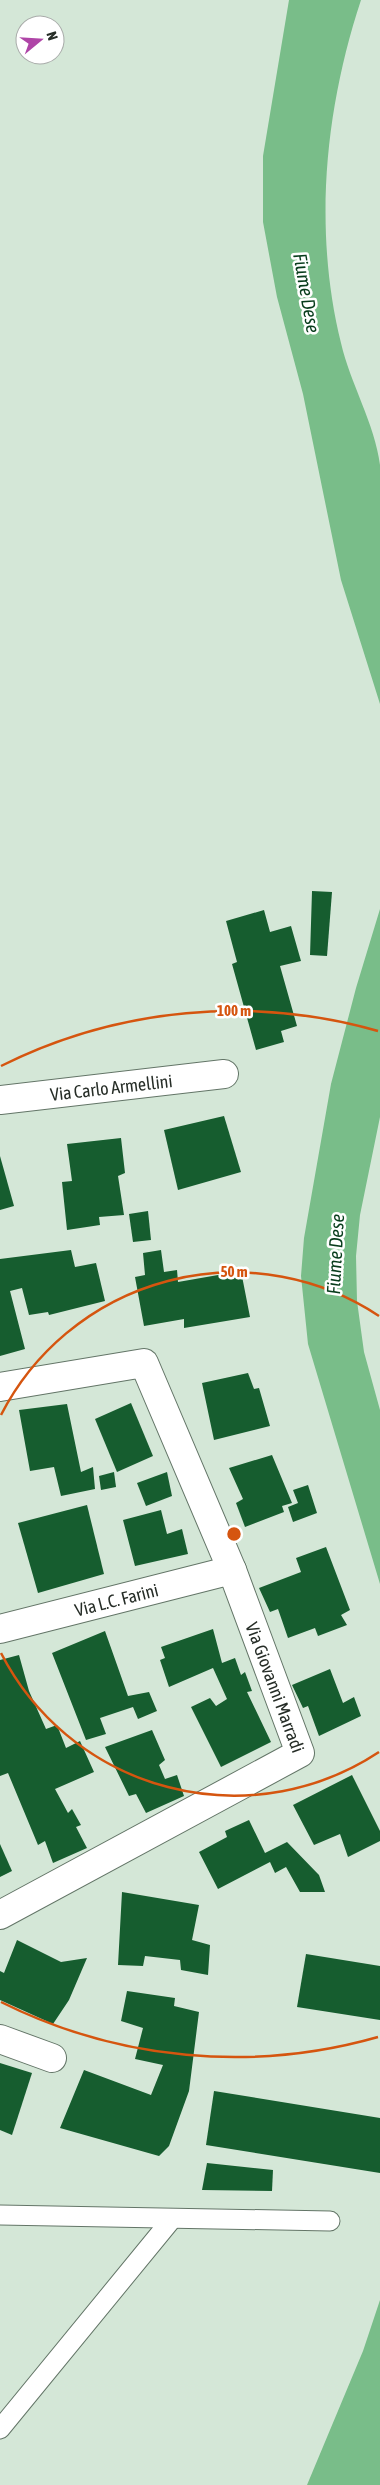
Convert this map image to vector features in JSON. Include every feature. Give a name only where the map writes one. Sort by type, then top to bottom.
[{"type":"street","name":"Via Carlo Armellini","points":[[0,1100],[224,1074]]},
{"type":"street","name":"Via Giovanni Marradi","points":[[0,1387],[144,1363],[232,1570],[300,1753],[0,1915]]},
{"type":"street","name":"Via L.C. Farini","points":[[0,1629],[232,1570]]},
{"type":"street","points":[[0,2039],[52,2058]]},
{"type":"lane","points":[[0,2216],[330,2221]]},
{"type":"lane","points":[[0,2429],[172,2219]]},
{"type":"water","name":"Fiume Dese","points":[[289,0],[361,0],[349,41],[331,127],[327,170],[327,257],[332,300],[341,343],[373,434],[380,465],[380,704],[341,580],[303,394],[277,297],[263,222],[263,156]]},
{"type":"water","name":"Fiume Dese","points":[[380,909],[380,1117],[360,1215],[356,1256],[357,1301],[364,1352],[380,1410],[380,1584],[308,1344],[301,1276],[304,1238],[331,1084],[356,988]]},
{"type":"water","points":[[380,2300],[380,2485],[307,2485],[363,2351]]},
{"type":"building","points":[[312,891],[332,892],[327,956],[310,955]]},
{"type":"building","points":[[264,910],[270,932],[291,926],[301,961],[280,966],[297,1026],[281,1031],[284,1042],[256,1050],[232,964],[237,962],[226,921]]},
{"type":"building","points":[[224,1116],[241,1172],[178,1190],[164,1130]]},
{"type":"building","points":[[121,1138],[125,1173],[118,1176],[124,1215],[99,1217],[100,1225],[67,1230],[62,1182],[72,1181],[67,1144]]},
{"type":"building","points":[[0,1156],[14,1206],[0,1210]]},
{"type":"building","points":[[148,1211],[151,1240],[133,1242],[129,1214]]},
{"type":"building","points":[[71,1250],[75,1267],[96,1263],[105,1301],[49,1315],[48,1312],[29,1315],[22,1288],[10,1291],[25,1349],[0,1356],[0,1259]]},
{"type":"building","points":[[161,1250],[164,1272],[177,1270],[178,1282],[241,1271],[250,1317],[184,1328],[184,1319],[144,1326],[135,1277],[145,1275],[143,1253]]},
{"type":"building","points":[[248,1373],[254,1389],[259,1388],[270,1426],[214,1440],[202,1383]]},
{"type":"building","points":[[131,1403],[153,1456],[117,1472],[95,1419]]},
{"type":"building","points":[[67,1404],[81,1472],[93,1467],[95,1489],[61,1496],[54,1467],[30,1471],[19,1410]]},
{"type":"building","points":[[272,1455],[292,1503],[282,1506],[284,1512],[245,1527],[236,1503],[243,1499],[229,1468]]},
{"type":"building","points":[[114,1472],[116,1487],[101,1490],[99,1476]]},
{"type":"building","points":[[167,1472],[172,1496],[146,1506],[137,1483]]},
{"type":"building","points":[[308,1485],[317,1513],[293,1522],[288,1507],[298,1503],[293,1490]]},
{"type":"building","points":[[87,1505],[104,1574],[38,1593],[18,1523]]},
{"type":"building","points":[[161,1510],[167,1534],[182,1529],[188,1554],[135,1566],[123,1520]]},
{"type":"building","points":[[326,1547],[350,1610],[341,1615],[347,1625],[318,1636],[315,1628],[288,1638],[278,1609],[270,1612],[259,1588],[301,1572],[296,1558]]},
{"type":"building","points":[[213,1629],[222,1663],[235,1658],[241,1675],[245,1672],[252,1691],[247,1692],[271,1742],[221,1767],[191,1707],[210,1698],[216,1706],[227,1699],[213,1668],[169,1687],[160,1660],[165,1658],[161,1647]]},
{"type":"building","points":[[105,1631],[128,1696],[149,1692],[157,1711],[138,1719],[133,1707],[100,1718],[106,1734],[86,1740],[52,1653]]},
{"type":"building","points":[[19,1655],[29,1691],[46,1729],[57,1725],[66,1748],[80,1741],[94,1772],[55,1789],[68,1813],[72,1809],[81,1825],[76,1827],[87,1848],[53,1863],[45,1841],[38,1845],[8,1773],[0,1776],[0,1660]]},
{"type":"building","points":[[330,1669],[343,1703],[354,1697],[361,1716],[319,1736],[308,1706],[303,1708],[292,1685]]},
{"type":"building","points":[[152,1730],[165,1760],[159,1765],[165,1779],[177,1775],[184,1796],[146,1813],[136,1794],[129,1796],[105,1747]]},
{"type":"building","points":[[352,1775],[380,1831],[380,1841],[348,1857],[340,1834],[314,1845],[293,1805]]},
{"type":"building","points":[[249,1820],[265,1853],[287,1842],[319,1875],[325,1892],[300,1892],[286,1867],[275,1873],[270,1862],[218,1889],[199,1852],[227,1837],[225,1831]]},
{"type":"building","points":[[0,1844],[12,1871],[0,1877]]},
{"type":"building","points":[[122,1892],[199,1905],[192,1940],[210,1945],[208,1975],[181,1970],[180,1960],[145,1956],[143,1966],[118,1965]]},
{"type":"building","points":[[17,1940],[61,1962],[87,1958],[69,2000],[53,2024],[0,2000],[0,1971],[4,1973]]},
{"type":"building","points":[[306,1954],[380,1966],[380,2020],[297,2007]]},
{"type":"building","points":[[127,1991],[175,1998],[174,2006],[199,2012],[189,2091],[169,2146],[159,2156],[60,2128],[84,2070],[151,2095],[163,2065],[135,2059],[143,2028],[121,2021]]},
{"type":"building","points":[[0,2063],[32,2073],[12,2135],[0,2130]]},
{"type":"building","points":[[214,2091],[380,2118],[380,2173],[206,2145]]},
{"type":"building","points":[[207,2163],[273,2170],[272,2191],[202,2190]]}]
